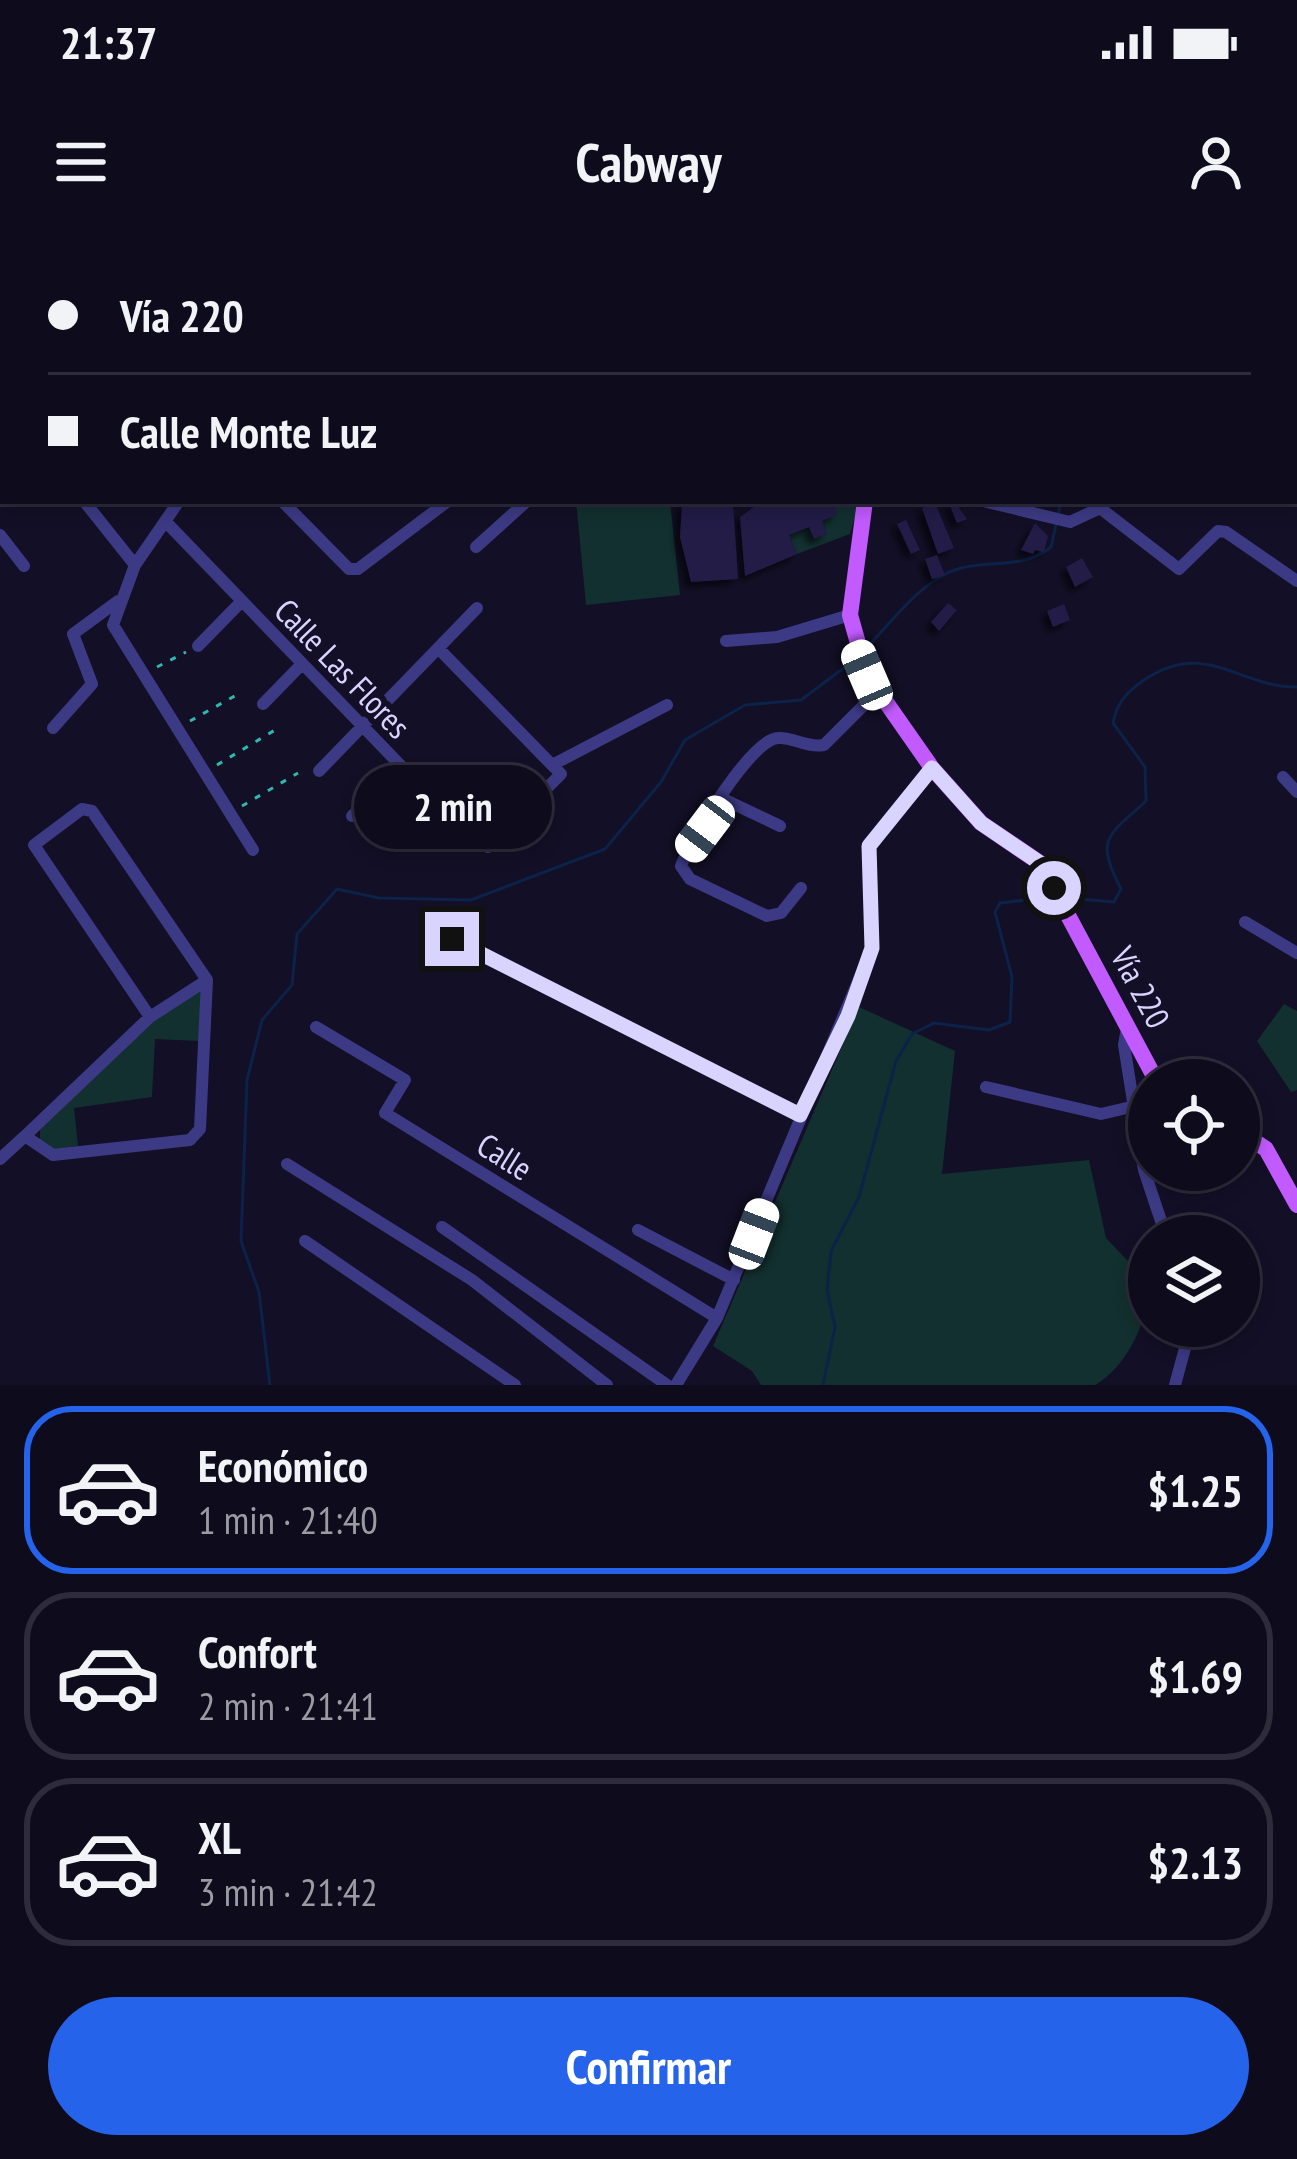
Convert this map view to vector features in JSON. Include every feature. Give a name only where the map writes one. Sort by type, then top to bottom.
[{"type":"main road","name":"Vía 220","points":[[866,504],[850,615],[855,647],[872,683],[932,768],[981,823],[1040,863],[1145,1059]]},
{"type":"main road","points":[[1260,1145],[1296,1197]]},
{"type":"street","points":[[86,504],[135,565]]},
{"type":"street","points":[[53,728],[92,684],[73,634],[118,601],[135,575],[135,565],[176,504]]},
{"type":"street","points":[[285,504],[350,569],[358,569],[444,504]]},
{"type":"street","points":[[476,547],[524,504]]},
{"type":"street","points":[[996,504],[1070,522],[1105,505],[1170,567],[1188,564],[1218,531],[1297,581]]},
{"type":"street","name":"Calle Las Flores","points":[[165,520],[402,767],[488,847],[562,774],[552,765]]},
{"type":"street","points":[[0,535],[24,566]]},
{"type":"street","points":[[118,601],[113,625],[253,850]]},
{"type":"street","points":[[194,648],[241,602]]},
{"type":"street","points":[[319,771],[477,608]]},
{"type":"street","points":[[726,641],[777,637],[850,615]]},
{"type":"street","points":[[438,648],[552,765],[667,705]]},
{"type":"street","points":[[263,704],[302,664]]},
{"type":"street","points":[[801,888],[781,913],[767,916],[684,874],[683,858],[734,772],[767,740],[824,745],[862,707],[872,683]]},
{"type":"street","points":[[352,816],[402,767]]},
{"type":"street","points":[[442,1227],[671,1385],[717,1318],[800,1115],[848,1016],[872,948],[869,846],[932,768]]},
{"type":"street","points":[[1283,777],[1297,792]]},
{"type":"street","points":[[721,798],[779,826]]},
{"type":"street","points":[[25,1136],[53,1155],[198,1136],[207,980],[88,808],[35,842],[150,1017]]},
{"type":"street","points":[[1245,922],[1297,953]]},
{"type":"street","points":[[452,939],[800,1115]]},
{"type":"street","points":[[0,1159],[150,1017],[207,980]]},
{"type":"street","name":"Calle","points":[[316,1027],[405,1079],[386,1113],[717,1318]]},
{"type":"street","points":[[1127,1027],[1128,1067]]},
{"type":"street","points":[[986,1087],[1101,1114],[1128,1108]]},
{"type":"street","points":[[287,1164],[472,1280],[607,1385]]},
{"type":"street","points":[[638,1229],[734,1280]]},
{"type":"street","points":[[304,1241],[514,1385]]},
{"type":"street","points":[[1175,1385],[1185,1347]]},
{"type":"path","points":[[145,674],[194,648]]},
{"type":"path","points":[[178,728],[240,694]]},
{"type":"path","points":[[205,772],[275,730]]},
{"type":"path","points":[[230,813],[298,772]]},
{"type":"green space","points":[[576,504],[670,504],[680,595],[586,605]]},
{"type":"green space","points":[[834,504],[859,504],[850,534],[797,554],[789,535],[809,527],[814,539],[827,534],[822,521],[837,514]]},
{"type":"green space","points":[[201,990],[199,1041],[155,1039],[152,1097],[74,1108],[78,1146],[52,1150],[40,1143],[40,1130],[147,1026]]},
{"type":"green space","points":[[1284,1004],[1297,1011],[1297,1090],[1291,1092],[1257,1041]]},
{"type":"green space","points":[[859,1007],[955,1051],[942,1174],[1089,1160],[1106,1238],[1128,1261],[1131,1347],[1117,1367],[1095,1385],[761,1385],[752,1371],[713,1346]]},
{"type":"building","points":[[733,504],[738,579],[691,582],[680,537],[682,505]]},
{"type":"building","points":[[758,504],[834,504],[838,514],[822,521],[827,534],[814,539],[809,527],[789,535],[797,554],[745,576],[740,517]]},
{"type":"building","points":[[935,504],[954,548],[938,554],[922,508]]},
{"type":"building","points":[[949,504],[956,504],[967,519],[957,523]]},
{"type":"building","points":[[906,520],[920,550],[911,554],[897,524]]},
{"type":"building","points":[[1035,523],[1048,536],[1044,552],[1033,554],[1021,550]]},
{"type":"building","points":[[937,555],[945,575],[932,579],[925,559]]},
{"type":"building","points":[[1082,558],[1093,577],[1075,587],[1066,567]]},
{"type":"building","points":[[948,603],[957,610],[939,631],[931,622]]},
{"type":"building","points":[[1064,604],[1070,620],[1053,627],[1047,611]]},
{"type":"waterway","points":[[1058,515],[1060,504]]},
{"type":"waterway","points":[[867,647],[934,580],[961,568],[1040,554],[1051,547],[1056,525]]},
{"type":"waterway","points":[[270,1385],[259,1292],[241,1241],[247,1080],[262,1020],[292,985],[297,934],[337,889],[379,898],[471,900],[605,849],[661,782],[685,740],[745,705],[801,700],[857,658]]},
{"type":"waterway","points":[[1067,898],[1114,902],[1121,889],[1108,859],[1109,839],[1146,801],[1145,767],[1113,723],[1120,703],[1133,689],[1166,668],[1186,664],[1204,664],[1297,687]]},
{"type":"waterway","points":[[823,1385],[835,1327],[827,1290],[831,1251],[859,1197],[896,1061],[912,1034],[934,1023],[989,1030],[1010,1022],[1012,977],[995,912],[1000,903],[1051,897]]},
{"type":"route","points":[[452,939],[800,1115],[848,1016],[872,948],[869,846],[932,768],[981,823],[1040,863],[1054,888]]}]
